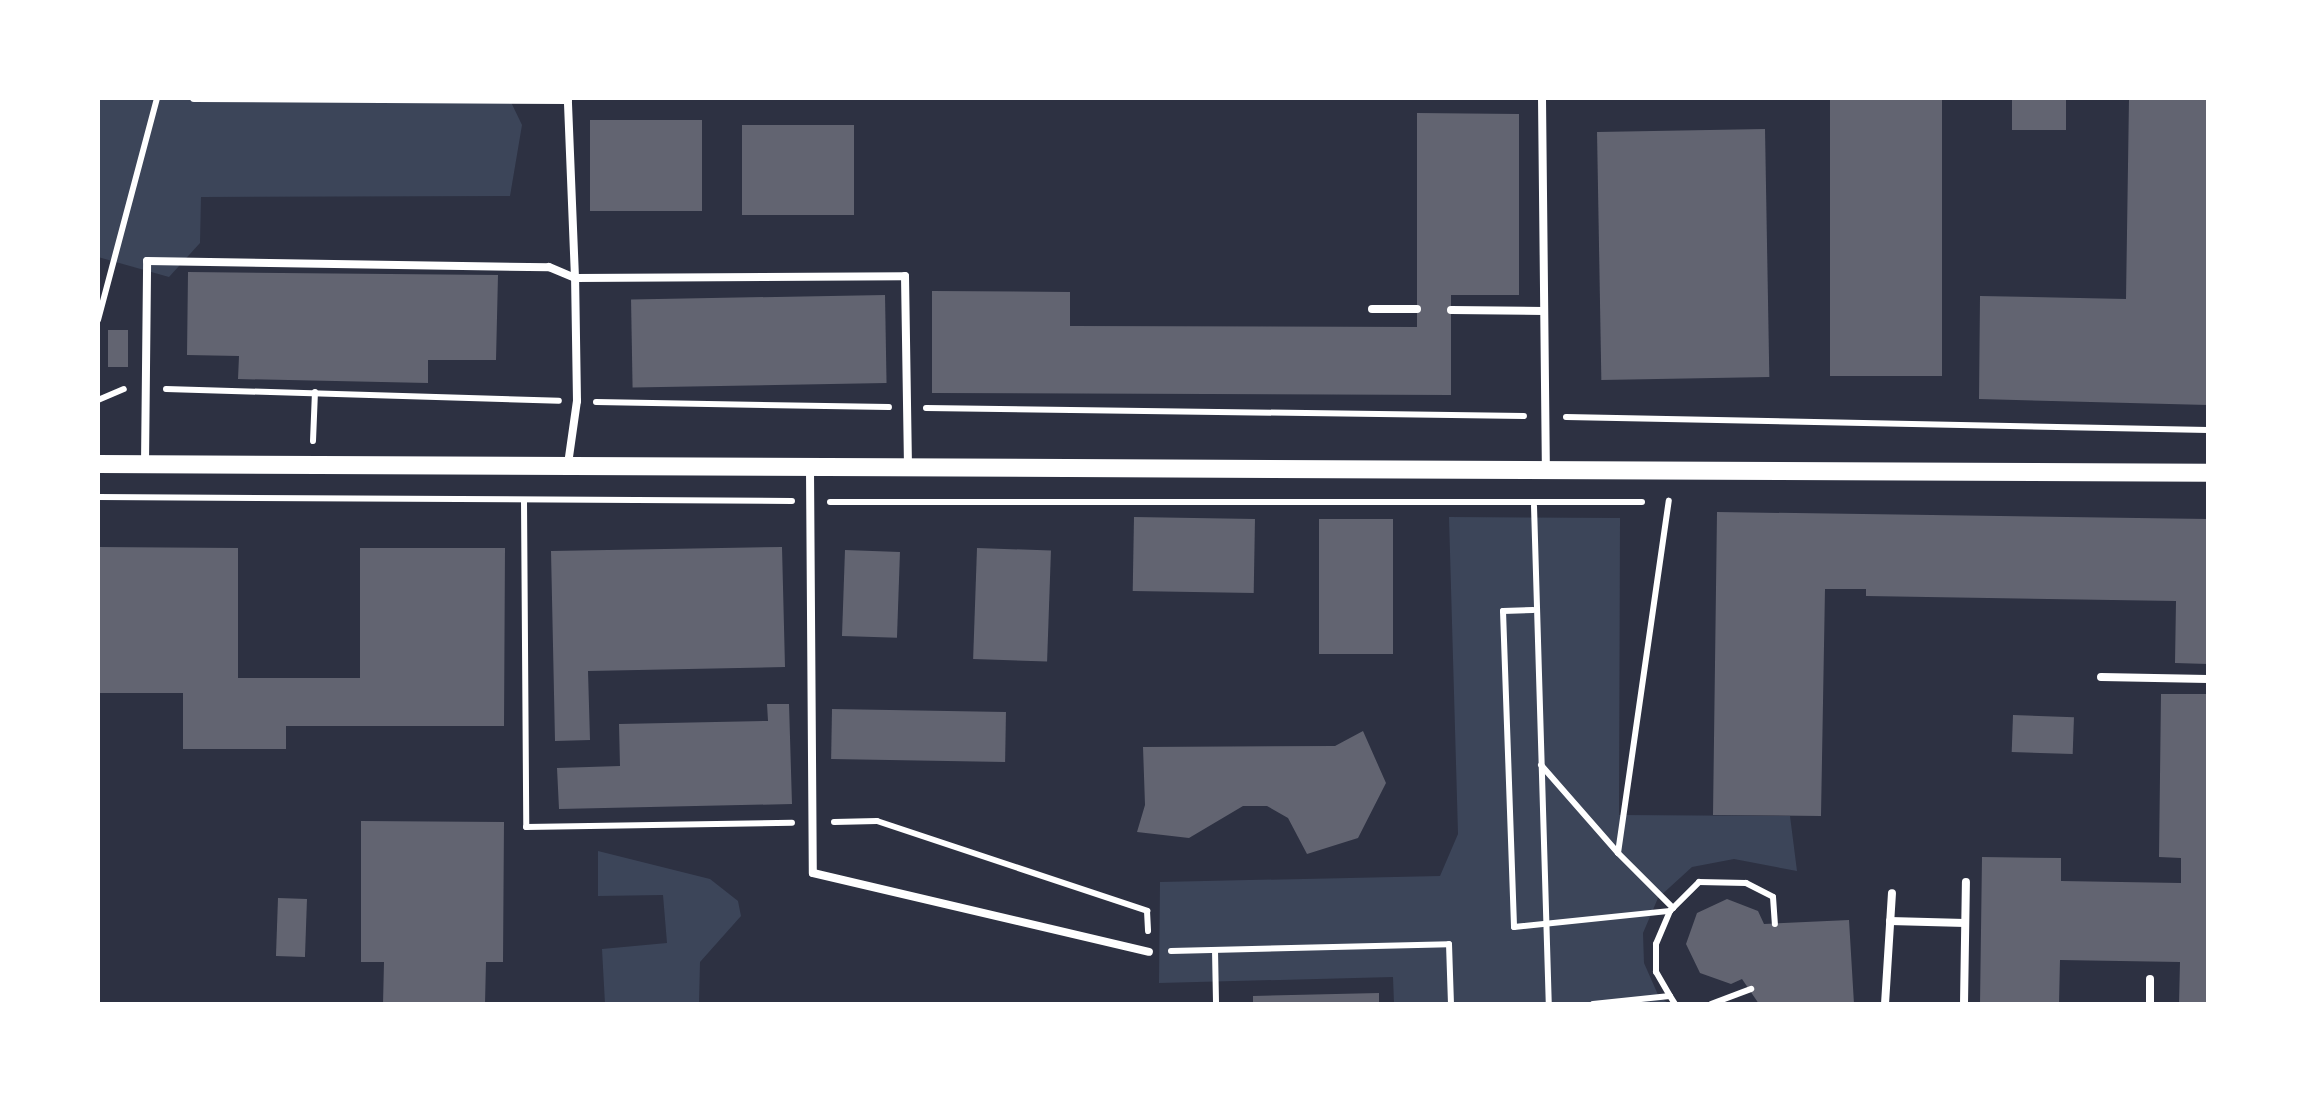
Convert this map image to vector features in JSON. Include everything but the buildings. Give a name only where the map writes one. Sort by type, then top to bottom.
[{"type":"street","points":[[98,464],[1546,474],[2208,473]]},
{"type":"lane","points":[[194,98],[568,100],[577,401],[568,468]]},
{"type":"lane","points":[[1542,98],[1546,474]]},
{"type":"lane","points":[[145,464],[147,261],[549,267],[575,278],[904,276],[908,470]]},
{"type":"lane","points":[[1372,309],[1418,309]]},
{"type":"lane","points":[[1451,310],[1544,311]]},
{"type":"lane","points":[[810,470],[814,873],[1149,952]]},
{"type":"lane","points":[[2101,677],[2208,679]]},
{"type":"lane","points":[[1964,1004],[1966,882]]},
{"type":"lane","points":[[1886,1004],[1892,893]]},
{"type":"lane","points":[[1890,921],[1965,923]]},
{"type":"lane","points":[[2150,979],[2150,1004]]},
{"type":"path","points":[[98,320],[157,98]]},
{"type":"path","points":[[98,400],[146,388],[908,408],[2208,430]]},
{"type":"path","points":[[98,498],[1534,506],[1689,501]]},
{"type":"path","points":[[524,501],[526,827],[877,821],[1147,911],[1149,952],[1449,944],[1450,1004]]},
{"type":"path","points":[[1618,853],[1669,501]]},
{"type":"path","points":[[1534,506],[1542,924],[1550,1004]]},
{"type":"path","points":[[1533,610],[1503,611],[1514,927],[1671,909]]},
{"type":"path","points":[[1540,764],[1671,909]]},
{"type":"path","points":[[1676,1004],[1656,972],[1656,944],[1671,909],[1699,882],[1746,883],[1774,897],[1775,924]]},
{"type":"path","points":[[1215,950],[1216,1004]]},
{"type":"path","points":[[1710,1004],[1750,989]]},
{"type":"path","points":[[1593,1004],[1670,996]]},
{"type":"shaded area","points":[[98,98],[509,98],[522,125],[510,196],[201,197],[200,243],[169,277],[98,257]]},
{"type":"shaded area","points":[[1449,517],[1620,518],[1619,815],[1790,816],[1797,871],[1734,859],[1692,867],[1658,898],[1643,933],[1644,963],[1659,997],[1670,1004],[1394,1004],[1393,977],[1159,983],[1160,882],[1440,876],[1458,834]]},
{"type":"shaded area","points":[[598,851],[710,879],[738,901],[741,916],[700,962],[699,1004],[605,1004],[602,949],[667,943],[663,895],[598,896]]}]
